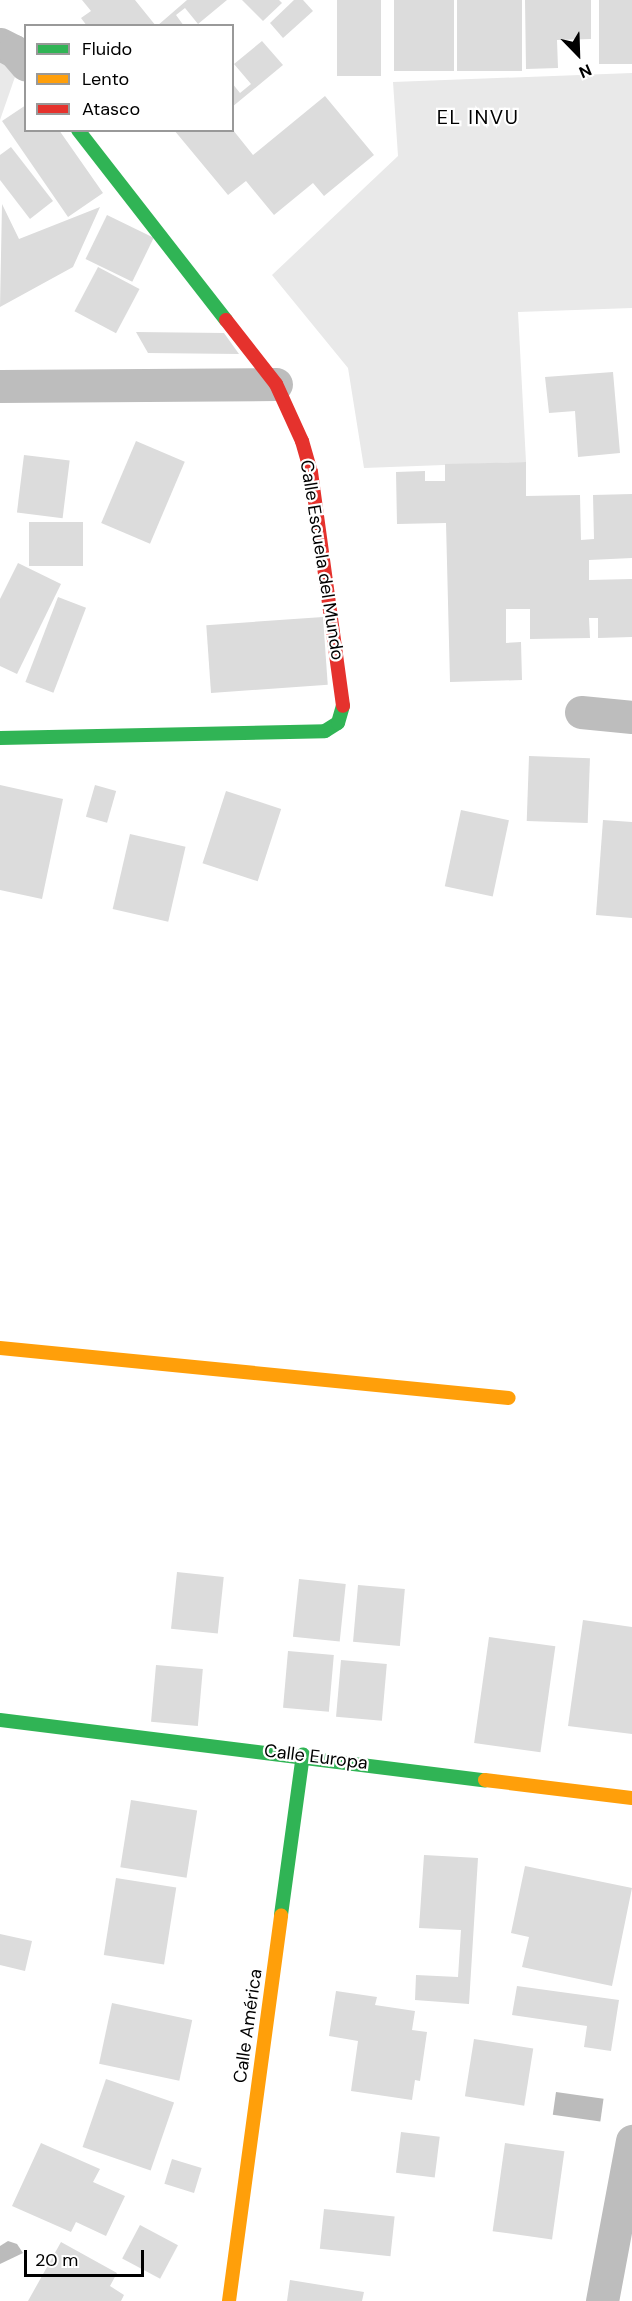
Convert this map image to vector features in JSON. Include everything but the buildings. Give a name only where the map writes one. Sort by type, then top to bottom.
[{"type":"street","points":[[0,44],[14,51],[24,63]]},
{"type":"street","name":"Calle Escuela del Mundo","points":[[0,738],[325,732],[338,723],[343,710],[311,472],[302,441],[276,384],[80,132]]},
{"type":"street","points":[[0,386],[276,384]]},
{"type":"street","points":[[581,712],[632,717]]},
{"type":"street","points":[[0,1348],[509,1398]]},
{"type":"street","name":"Calle Europa","points":[[0,1720],[303,1755],[632,1798]]},
{"type":"street","name":"Calle América","points":[[229,2301],[303,1755]]},
{"type":"street","points":[[602,2301],[632,2141]]},
{"type":"shaded area","points":[[0,50],[24,51],[0,120]]},
{"type":"shaded area","points":[[632,73],[632,308],[518,312],[526,462],[364,468],[348,368],[272,275],[398,156],[393,82]]},
{"type":"shaded area","points":[[556,2092],[604,2099],[600,2121],[553,2115]]},
{"type":"shaded area","points":[[8,2241],[17,2244],[23,2253],[0,2264],[0,2246]]},
{"type":"traffic: fast","points":[[80,132],[226,320]]},
{"type":"traffic: fast","points":[[0,738],[325,731],[338,723],[343,706]]},
{"type":"traffic: fast","points":[[0,1720],[485,1780]]},
{"type":"traffic: fast","points":[[281,1915],[303,1755]]},
{"type":"traffic: slow","points":[[0,1348],[509,1398]]},
{"type":"traffic: slow","points":[[485,1780],[632,1798]]},
{"type":"traffic: slow","points":[[229,2301],[281,1915]]},
{"type":"traffic: jam","points":[[226,320],[276,384],[302,441],[311,472],[343,706]]},
{"type":"district","name":"EL INVU","points":[[478,117]]}]
